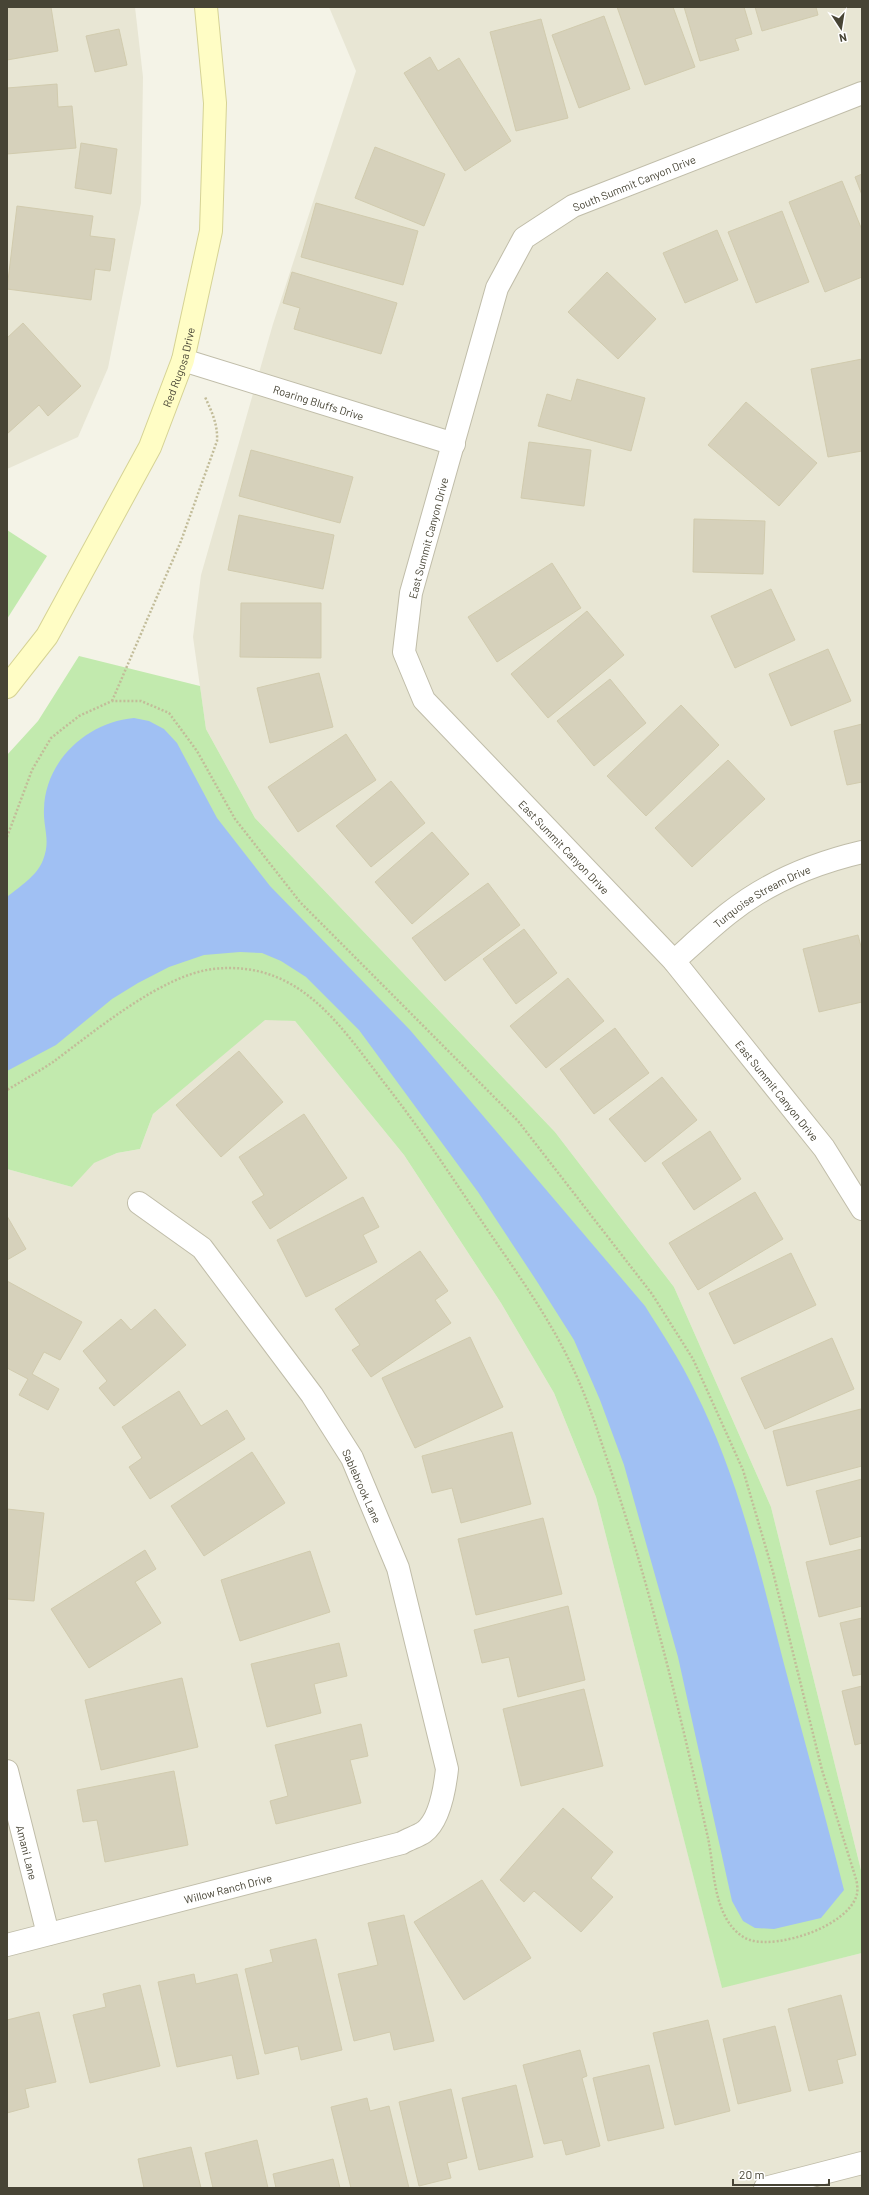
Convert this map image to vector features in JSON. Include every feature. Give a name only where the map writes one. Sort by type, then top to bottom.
[{"type":"street","name":"Red Rugosa Drive","points":[[7,687],[47,636],[150,447],[183,360],[211,230],[215,103],[206,7]]},
{"type":"street","name":"South Summit Canyon Drive","points":[[454,444],[497,288],[524,238],[573,206],[862,92]]},
{"type":"street","name":"Roaring Bluffs Drive","points":[[183,360],[454,444]]},
{"type":"street","name":"East Summit Canyon Drive","points":[[454,444],[411,593],[404,652],[424,700],[674,961],[824,1148],[862,1209]]},
{"type":"street","name":"Turquoise Stream Drive","points":[[674,961],[730,912],[778,881],[862,852]]},
{"type":"street","name":"Sablebrook Lane","points":[[139,1203],[202,1248],[312,1395],[352,1458],[398,1568],[447,1769],[445,1792],[437,1813]]},
{"type":"street","name":"Amani Lane","points":[[7,1771],[48,1934]]},
{"type":"street","name":"Willow Ranch Drive","points":[[7,1945],[402,1843],[425,1831],[437,1813]]},
{"type":"street","points":[[765,2188],[862,2163]]},
{"type":"path","points":[[112,701],[181,541],[217,442],[218,430],[214,414],[183,360]]},
{"type":"path","points":[[7,838],[32,770],[51,738],[79,716],[112,701],[141,701],[169,713],[197,751],[235,819],[300,902],[518,1121],[652,1294],[693,1359],[743,1470],[773,1572],[820,1763],[856,1879],[858,1893],[849,1910],[824,1927],[802,1936],[781,1941],[762,1942],[746,1939],[729,1925],[720,1906],[708,1840],[657,1626],[624,1513],[590,1411],[576,1375],[561,1343],[521,1279],[412,1119],[331,1014],[306,992],[282,978],[244,969],[211,969],[173,982],[132,1004],[48,1066],[7,1090]]},
{"type":"shaded area","points":[[7,7],[135,7],[143,77],[141,203],[108,368],[78,437],[7,469]]},
{"type":"shaded area","points":[[329,7],[862,7],[862,1874],[771,1507],[674,1287],[555,1132],[255,818],[206,729],[193,637],[201,575],[273,324],[356,71]]},
{"type":"shaded area","points":[[265,1019],[295,1021],[404,1155],[501,1303],[554,1393],[596,1497],[722,1987],[862,1953],[862,2188],[7,2188],[7,1169],[72,1187],[93,1163],[117,1153],[140,1149],[153,1114]]},
{"type":"green space","points":[[7,530],[47,556],[7,619]]},
{"type":"green space","points":[[79,656],[200,686],[206,729],[255,818],[555,1132],[674,1287],[771,1507],[862,1874],[862,1953],[722,1988],[596,1497],[554,1393],[501,1303],[404,1155],[295,1021],[265,1020],[153,1114],[140,1149],[117,1153],[94,1163],[72,1187],[7,1169],[7,755],[38,721]]},
{"type":"water","points":[[134,718],[149,721],[164,729],[177,743],[217,818],[270,886],[410,1030],[645,1306],[671,1347],[710,1422],[735,1489],[757,1559],[822,1805],[844,1890],[821,1918],[774,1929],[755,1928],[743,1921],[732,1901],[678,1657],[624,1465],[600,1400],[574,1340],[536,1280],[478,1192],[359,1030],[306,977],[281,961],[262,953],[240,952],[204,955],[169,967],[138,983],[112,999],[56,1045],[7,1071],[7,897],[37,871],[43,860],[47,840],[44,816],[46,791],[52,775],[61,760],[72,747],[85,736],[100,727],[117,721]]},
{"type":"building","points":[[7,7],[51,7],[58,51],[7,60]]},
{"type":"building","points":[[617,7],[673,7],[695,67],[645,85]]},
{"type":"building","points":[[684,7],[744,7],[752,34],[735,39],[739,50],[700,61]]},
{"type":"building","points":[[755,7],[816,7],[818,15],[762,31]]},
{"type":"building","points":[[604,16],[630,89],[579,108],[552,35]]},
{"type":"building","points":[[541,19],[568,118],[516,131],[490,32]]},
{"type":"building","points":[[119,29],[127,65],[95,72],[86,36]]},
{"type":"building","points":[[430,57],[438,71],[459,58],[511,141],[465,171],[404,73]]},
{"type":"building","points":[[57,84],[58,107],[72,106],[76,148],[7,154],[7,88]]},
{"type":"building","points":[[81,143],[117,149],[111,194],[75,188]]},
{"type":"building","points":[[375,147],[445,174],[424,226],[355,198]]},
{"type":"building","points":[[862,174],[862,195],[855,177]]},
{"type":"building","points":[[842,181],[862,230],[862,277],[825,292],[789,202]]},
{"type":"building","points":[[316,203],[418,231],[403,285],[301,257]]},
{"type":"building","points":[[17,206],[93,216],[90,236],[115,239],[110,271],[95,269],[91,300],[7,289]]},
{"type":"building","points":[[782,211],[809,282],[756,303],[728,232]]},
{"type":"building","points":[[717,230],[738,280],[685,303],[663,253]]},
{"type":"building","points":[[292,272],[397,303],[381,354],[294,329],[300,308],[283,303]]},
{"type":"building","points":[[607,272],[656,319],[618,359],[568,312]]},
{"type":"building","points":[[23,323],[81,386],[48,416],[39,405],[7,434],[7,338]]},
{"type":"building","points":[[862,359],[862,451],[828,457],[811,369]]},
{"type":"building","points":[[577,379],[645,398],[631,451],[538,426],[547,394],[571,401]]},
{"type":"building","points":[[746,402],[817,463],[779,506],[708,445]]},
{"type":"building","points":[[529,442],[591,450],[584,506],[521,498]]},
{"type":"building","points":[[251,450],[353,477],[340,523],[239,496]]},
{"type":"building","points":[[239,515],[334,535],[323,589],[228,570]]},
{"type":"building","points":[[694,519],[765,521],[763,574],[693,572]]},
{"type":"building","points":[[552,563],[581,608],[497,662],[468,617]]},
{"type":"building","points":[[771,589],[795,640],[735,668],[711,616]]},
{"type":"building","points":[[241,603],[321,603],[321,658],[240,657]]},
{"type":"building","points":[[587,611],[624,655],[548,718],[511,674]]},
{"type":"building","points":[[828,649],[851,701],[791,726],[769,674]]},
{"type":"building","points":[[319,673],[333,727],[270,743],[257,688]]},
{"type":"building","points":[[610,679],[646,723],[594,766],[557,721]]},
{"type":"building","points":[[681,705],[719,745],[646,816],[607,776]]},
{"type":"building","points":[[862,724],[862,782],[847,785],[834,731]]},
{"type":"building","points":[[346,734],[376,780],[298,832],[268,787]]},
{"type":"building","points":[[728,760],[765,799],[692,867],[655,828]]},
{"type":"building","points":[[391,781],[425,823],[371,867],[336,826]]},
{"type":"building","points":[[432,832],[469,874],[412,924],[375,882]]},
{"type":"building","points":[[488,883],[520,925],[445,981],[412,938]]},
{"type":"building","points":[[524,929],[557,973],[516,1004],[483,959]]},
{"type":"building","points":[[858,935],[862,950],[862,1002],[819,1012],[803,949]]},
{"type":"building","points":[[568,978],[604,1021],[546,1068],[510,1026]]},
{"type":"building","points":[[615,1028],[649,1073],[594,1114],[560,1069]]},
{"type":"building","points":[[239,1051],[283,1102],[221,1157],[176,1105]]},
{"type":"building","points":[[662,1077],[697,1120],[645,1162],[609,1119]]},
{"type":"building","points":[[304,1114],[347,1178],[270,1229],[252,1202],[264,1195],[239,1157]]},
{"type":"building","points":[[710,1131],[741,1179],[694,1210],[662,1163]]},
{"type":"building","points":[[755,1192],[783,1239],[698,1290],[669,1243]]},
{"type":"building","points":[[363,1197],[379,1227],[363,1235],[377,1262],[306,1297],[277,1240]]},
{"type":"building","points":[[7,1216],[26,1249],[7,1260]]},
{"type":"building","points":[[420,1251],[448,1291],[435,1300],[451,1323],[371,1377],[352,1350],[360,1345],[335,1309]]},
{"type":"building","points":[[791,1253],[816,1305],[734,1344],[709,1293]]},
{"type":"building","points":[[7,1281],[82,1322],[60,1360],[44,1352],[32,1374],[59,1389],[48,1410],[19,1395],[28,1379],[7,1368]]},
{"type":"building","points":[[155,1309],[186,1345],[114,1406],[99,1388],[107,1381],[83,1351],[121,1319],[131,1330]]},
{"type":"building","points":[[470,1337],[503,1407],[415,1448],[382,1378]]},
{"type":"building","points":[[832,1338],[854,1389],[765,1429],[741,1378]]},
{"type":"building","points":[[179,1391],[201,1426],[227,1410],[245,1439],[150,1499],[129,1467],[142,1458],[122,1427]]},
{"type":"building","points":[[861,1409],[862,1466],[787,1486],[773,1431]]},
{"type":"building","points":[[512,1432],[531,1504],[461,1523],[452,1488],[432,1493],[422,1456]]},
{"type":"building","points":[[252,1452],[285,1503],[204,1556],[171,1506]]},
{"type":"building","points":[[862,1479],[862,1536],[830,1545],[816,1491]]},
{"type":"building","points":[[7,1509],[44,1513],[34,1601],[7,1599]]},
{"type":"building","points":[[543,1518],[562,1594],[476,1615],[458,1539]]},
{"type":"building","points":[[862,1549],[862,1606],[819,1617],[806,1562]]},
{"type":"building","points":[[145,1550],[156,1569],[135,1582],[161,1623],[89,1668],[51,1609]]},
{"type":"building","points":[[310,1551],[330,1612],[240,1641],[221,1580]]},
{"type":"building","points":[[568,1606],[585,1680],[518,1697],[509,1657],[482,1663],[474,1630]]},
{"type":"building","points":[[862,1618],[862,1674],[853,1676],[840,1623]]},
{"type":"building","points":[[339,1643],[347,1676],[314,1684],[321,1713],[267,1727],[251,1664]]},
{"type":"building","points":[[182,1678],[198,1747],[101,1770],[85,1700]]},
{"type":"building","points":[[862,1686],[862,1743],[855,1745],[842,1691]]},
{"type":"building","points":[[584,1689],[603,1766],[521,1786],[503,1709]]},
{"type":"building","points":[[361,1724],[368,1756],[350,1760],[361,1803],[276,1824],[270,1801],[288,1796],[275,1745]]},
{"type":"building","points":[[174,1771],[188,1845],[105,1862],[97,1820],[83,1822],[77,1790]]},
{"type":"building","points":[[563,1808],[613,1852],[591,1878],[613,1897],[581,1932],[534,1891],[524,1902],[500,1880]]},
{"type":"building","points":[[482,1880],[531,1958],[464,2000],[414,1922]]},
{"type":"building","points":[[404,1915],[434,2041],[394,2050],[390,2032],[354,2041],[338,1974],[378,1965],[368,1923]]},
{"type":"building","points":[[316,1939],[342,2050],[301,2060],[298,2046],[265,2054],[245,1969],[273,1962],[270,1950]]},
{"type":"building","points":[[194,1974],[196,1984],[237,1974],[259,2074],[237,2079],[232,2055],[177,2067],[158,1982]]},
{"type":"building","points":[[140,1985],[160,2066],[90,2083],[73,2015],[106,2007],[103,1994]]},
{"type":"building","points":[[841,1995],[856,2055],[837,2060],[843,2083],[809,2091],[788,2009]]},
{"type":"building","points":[[39,2012],[56,2082],[25,2089],[29,2107],[7,2113],[7,2020]]},
{"type":"building","points":[[708,2020],[730,2111],[675,2125],[653,2033]]},
{"type":"building","points":[[775,2026],[791,2091],[738,2104],[723,2039]]},
{"type":"building","points":[[580,2050],[587,2076],[582,2078],[600,2146],[566,2155],[562,2140],[544,2144],[523,2065]]},
{"type":"building","points":[[649,2065],[664,2128],[608,2141],[593,2078]]},
{"type":"building","points":[[516,2085],[533,2157],[479,2170],[462,2098]]},
{"type":"building","points":[[451,2089],[467,2158],[447,2163],[451,2178],[419,2186],[399,2102]]},
{"type":"building","points":[[367,2098],[370,2111],[389,2106],[409,2188],[351,2188],[331,2107]]},
{"type":"building","points":[[257,2140],[268,2188],[213,2188],[205,2153]]},
{"type":"building","points":[[191,2147],[201,2188],[144,2188],[138,2159]]},
{"type":"building","points":[[333,2159],[340,2188],[276,2188],[273,2174]]}]
